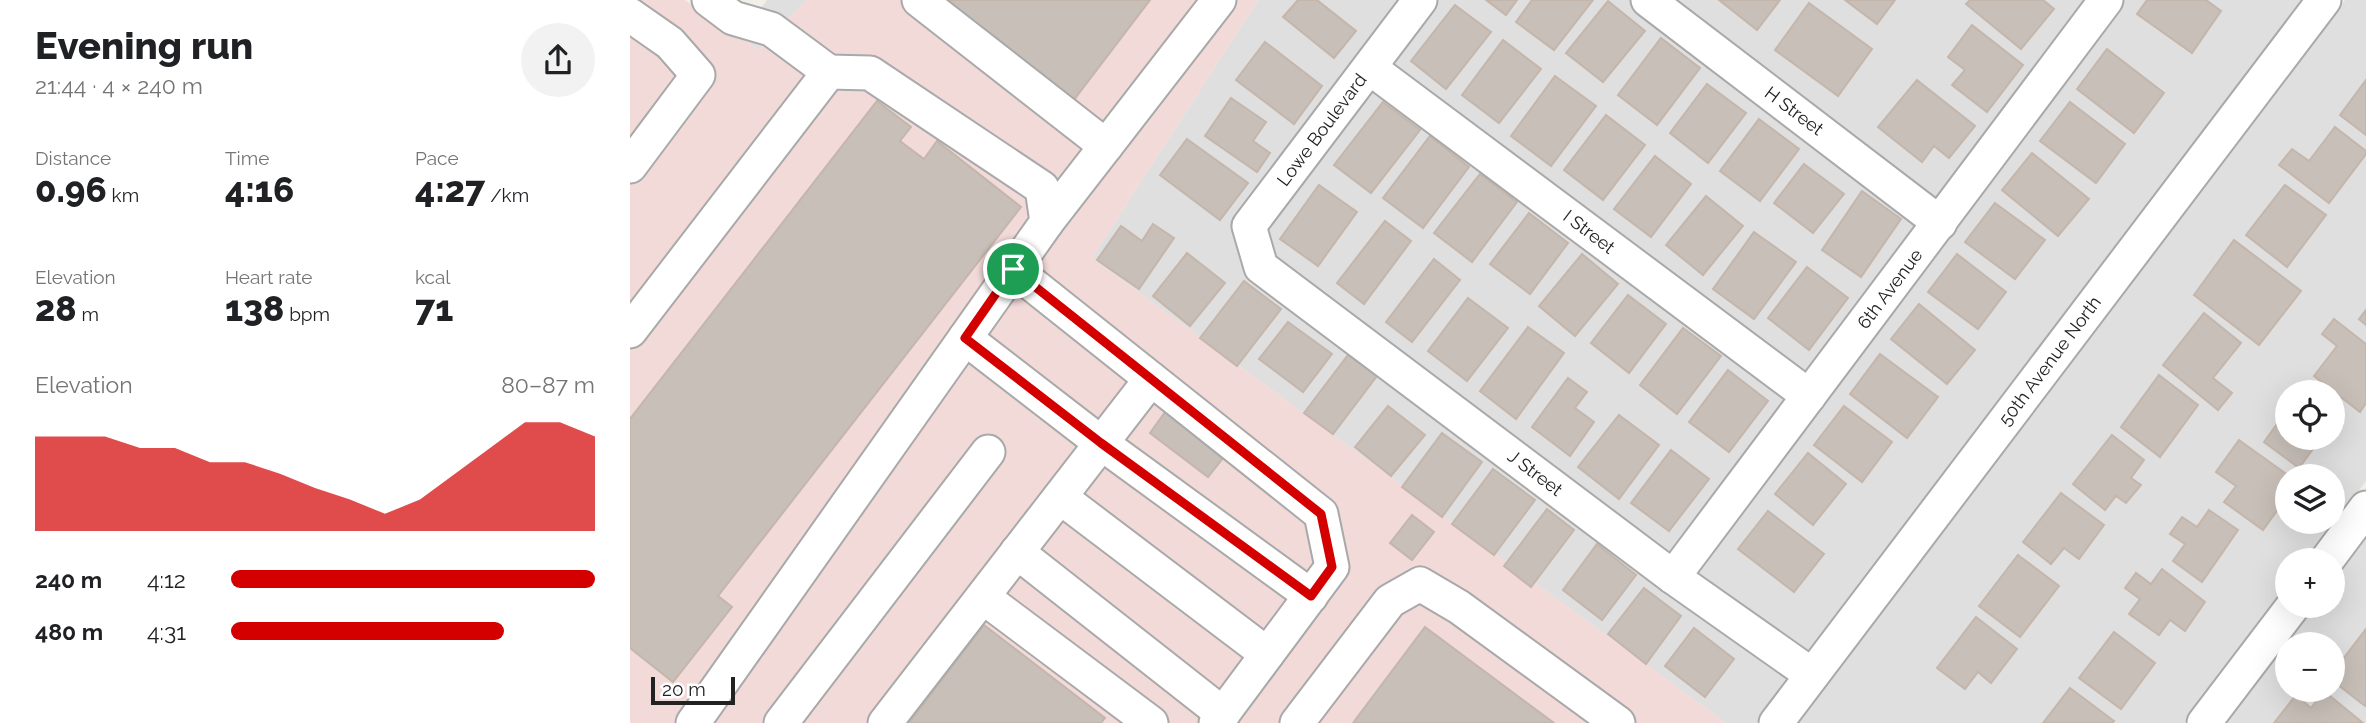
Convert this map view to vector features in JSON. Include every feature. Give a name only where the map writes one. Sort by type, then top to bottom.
[{"type":"street","points":[[919,0],[1105,145]]},
{"type":"street","points":[[693,723],[1047,222],[1219,0]]},
{"type":"street","name":"Lowe Boulevard","points":[[1261,267],[1249,226],[1420,0]]},
{"type":"street","name":"H Street","points":[[1648,0],[1940,223]]},
{"type":"street","name":"6th Avenue","points":[[1673,577],[2106,0]]},
{"type":"street","name":"50th Avenue North","points":[[1776,723],[2325,0]]},
{"type":"street","points":[[730,6],[771,29],[829,72],[870,73],[1042,188],[1047,222]]},
{"type":"street","points":[[630,15],[670,43],[698,75],[630,166]]},
{"type":"street","name":"I Street","points":[[1370,68],[1809,396]]},
{"type":"street","points":[[630,331],[829,72]]},
{"type":"street","name":"J Street","points":[[1261,267],[1673,577],[1812,675]]},
{"type":"street","points":[[1013,269],[1321,514],[1332,567],[1219,718],[1017,552]]},
{"type":"street","points":[[965,338],[1101,443],[1311,596]]},
{"type":"street","points":[[885,723],[1151,379]]},
{"type":"street","points":[[781,723],[988,452]]},
{"type":"street","points":[[1060,497],[1267,654]]},
{"type":"street","points":[[2336,548],[2366,508]]},
{"type":"street","points":[[1297,723],[1390,601],[1420,584],[1459,607],[1618,723]]},
{"type":"street","points":[[983,597],[1146,721]]},
{"type":"street","points":[[2204,723],[2284,618]]},
{"type":"shaded area","points":[[630,0],[685,0],[737,39],[740,36],[759,50],[806,0],[1258,0],[1092,258],[1726,723],[630,723]]},
{"type":"shaded area","points":[[767,0],[806,0],[759,50],[740,36]]},
{"type":"shaded area","points":[[1258,0],[2304,0],[1756,723],[1726,723],[1092,258]]},
{"type":"shaded area","points":[[2345,0],[2366,0],[2366,481],[2345,509],[2345,464],[2275,464],[2275,534],[2326,534],[2316,548],[2275,548],[2275,602],[2184,723],[1797,723]]},
{"type":"shaded area","points":[[2366,535],[2366,723],[2224,723],[2275,656],[2275,702],[2345,702],[2345,632],[2293,632],[2304,618],[2345,618],[2345,563]]},
{"type":"building","points":[[942,0],[1150,0],[1073,101]]},
{"type":"building","points":[[1298,0],[1317,0],[1356,31],[1334,58],[1283,17]]},
{"type":"building","points":[[1486,0],[1517,0],[1506,15]]},
{"type":"building","points":[[1532,0],[1593,0],[1554,50],[1516,22]]},
{"type":"building","points":[[1719,0],[1780,0],[1757,30]]},
{"type":"building","points":[[1845,0],[1895,0],[1877,24]]},
{"type":"building","points":[[1970,0],[2043,0],[2054,9],[2021,49],[1966,4]]},
{"type":"building","points":[[2147,0],[2206,0],[2221,11],[2192,53],[2137,14]]},
{"type":"building","points":[[1608,1],[1645,31],[1603,82],[1566,53]]},
{"type":"building","points":[[1809,3],[1872,49],[1838,96],[1775,50]]},
{"type":"building","points":[[1455,5],[1491,32],[1446,89],[1411,61]]},
{"type":"building","points":[[1972,25],[2023,65],[1987,112],[1952,85],[1965,70],[1948,57]]},
{"type":"building","points":[[1661,38],[1700,68],[1657,125],[1618,95]]},
{"type":"building","points":[[1503,40],[1541,69],[1499,123],[1462,95]]},
{"type":"building","points":[[1265,42],[1322,86],[1294,124],[1236,80]]},
{"type":"building","points":[[2107,49],[2164,93],[2134,133],[2077,89]]},
{"type":"building","points":[[1555,76],[1596,106],[1551,166],[1511,136]]},
{"type":"building","points":[[1917,80],[1975,126],[1949,158],[1934,146],[1922,162],[1878,127]]},
{"type":"building","points":[[2366,80],[2366,135],[2340,115]]},
{"type":"building","points":[[1707,84],[1746,113],[1708,163],[1670,133]]},
{"type":"building","points":[[1231,98],[1266,122],[1253,141],[1270,153],[1257,172],[1205,136]]},
{"type":"building","points":[[877,101],[911,127],[900,141],[924,159],[937,141],[1021,207],[718,596],[732,607],[673,682],[630,648],[630,419]]},
{"type":"building","points":[[1383,102],[1420,130],[1371,193],[1334,165]]},
{"type":"building","points":[[2070,102],[2125,144],[2096,183],[2040,141]]},
{"type":"building","points":[[1606,115],[1645,145],[1603,200],[1564,170]]},
{"type":"building","points":[[1759,119],[1799,149],[1760,201],[1720,171]]},
{"type":"building","points":[[2335,127],[2366,151],[2366,154],[2329,203],[2279,165],[2292,149],[2309,161]]},
{"type":"building","points":[[1430,136],[1469,167],[1423,228],[1383,198]]},
{"type":"building","points":[[1187,139],[1248,183],[1220,220],[1160,175]]},
{"type":"building","points":[[2032,153],[2089,199],[2058,236],[2002,190]]},
{"type":"building","points":[[1655,156],[1691,184],[1651,237],[1614,209]]},
{"type":"building","points":[[1804,164],[1844,194],[1813,233],[1774,203]]},
{"type":"building","points":[[1480,174],[1517,202],[1472,262],[1434,233]]},
{"type":"building","points":[[1319,185],[1357,212],[1318,266],[1280,239]]},
{"type":"building","points":[[2285,185],[2326,215],[2287,267],[2246,235]]},
{"type":"building","points":[[1862,191],[1901,219],[1861,277],[1822,250]]},
{"type":"building","points":[[1706,196],[1743,226],[1703,275],[1666,245]]},
{"type":"building","points":[[1995,203],[2045,240],[2015,279],[1965,242]]},
{"type":"building","points":[[1529,213],[1568,243],[1530,294],[1490,264]]},
{"type":"building","points":[[1385,221],[1411,241],[1364,304],[1337,283]]},
{"type":"building","points":[[1153,224],[1174,238],[1139,289],[1097,260],[1121,226],[1142,241]]},
{"type":"building","points":[[1754,232],[1796,262],[1754,319],[1713,289]]},
{"type":"building","points":[[2234,240],[2301,291],[2259,345],[2194,295]]},
{"type":"building","points":[[1187,253],[1225,283],[1190,326],[1153,296]]},
{"type":"building","points":[[1582,254],[1618,284],[1575,336],[1539,306]]},
{"type":"building","points":[[1957,254],[2006,292],[1978,329],[1928,292]]},
{"type":"building","points":[[1434,259],[1460,280],[1412,342],[1386,322]]},
{"type":"building","points":[[1807,267],[1848,298],[1809,350],[1768,318]]},
{"type":"building","points":[[1244,281],[1281,309],[1237,366],[1200,338]]},
{"type":"building","points":[[1628,295],[1666,324],[1629,373],[1591,343]]},
{"type":"building","points":[[1468,298],[1508,328],[1467,381],[1428,351]]},
{"type":"building","points":[[1919,304],[1975,350],[1947,384],[1891,339]]},
{"type":"building","points":[[2366,310],[2366,325],[2359,319]]},
{"type":"building","points":[[2204,313],[2241,343],[2213,378],[2232,393],[2218,410],[2163,365]]},
{"type":"building","points":[[2334,319],[2366,344],[2366,403],[2360,412],[2345,400],[2345,380],[2319,380],[2314,376],[2337,346],[2322,334]]},
{"type":"building","points":[[1288,322],[1332,354],[1303,392],[1259,359]]},
{"type":"building","points":[[1528,327],[1564,353],[1516,419],[1480,391]]},
{"type":"building","points":[[1683,328],[1721,356],[1677,414],[1640,385]]},
{"type":"building","points":[[1880,354],[1938,397],[1907,438],[1850,394]]},
{"type":"building","points":[[1348,355],[1377,376],[1333,434],[1304,413]]},
{"type":"building","points":[[1728,370],[1768,401],[1729,452],[1689,422]]},
{"type":"building","points":[[2159,375],[2198,405],[2160,457],[2121,427]]},
{"type":"building","points":[[1568,378],[1587,392],[1575,408],[1594,422],[1570,456],[1532,427]]},
{"type":"building","points":[[1388,406],[1425,435],[1391,476],[1355,447]]},
{"type":"building","points":[[1844,406],[1892,442],[1862,482],[1814,445]]},
{"type":"building","points":[[1168,408],[1227,453],[1208,477],[1150,433]]},
{"type":"building","points":[[1619,415],[1659,445],[1619,499],[1578,467]]},
{"type":"building","points":[[2275,427],[2275,450],[2312,450],[2302,464],[2294,464],[2264,442]]},
{"type":"building","points":[[1442,433],[1482,462],[1442,517],[1402,487]]},
{"type":"building","points":[[2112,435],[2144,460],[2131,478],[2141,485],[2126,503],[2116,496],[2105,510],[2073,484]]},
{"type":"building","points":[[2239,440],[2275,466],[2275,514],[2263,530],[2224,502],[2236,486],[2216,472]]},
{"type":"building","points":[[1671,450],[1709,479],[1669,531],[1631,503]]},
{"type":"building","points":[[1808,453],[1846,484],[1813,525],[1775,494]]},
{"type":"building","points":[[1493,469],[1535,500],[1494,555],[1452,524]]},
{"type":"building","points":[[2061,493],[2104,525],[2079,559],[2064,548],[2051,564],[2023,542]]},
{"type":"building","points":[[1547,509],[1574,530],[1531,587],[1504,566]]},
{"type":"building","points":[[2209,510],[2238,530],[2202,582],[2173,561],[2185,544],[2170,534],[2182,517],[2197,527]]},
{"type":"building","points":[[1768,511],[1824,554],[1794,592],[1738,549]]},
{"type":"building","points":[[1412,515],[1434,532],[1412,560],[1390,543]]},
{"type":"building","points":[[1597,544],[1636,575],[1602,620],[1563,590]]},
{"type":"building","points":[[2018,555],[2059,586],[2020,637],[1979,606]]},
{"type":"building","points":[[2162,569],[2205,602],[2185,631],[2170,620],[2159,635],[2129,614],[2140,599],[2125,588],[2136,573],[2151,584]]},
{"type":"building","points":[[1644,588],[1681,616],[1646,664],[1608,634]]},
{"type":"building","points":[[1976,617],[2017,649],[1991,683],[1978,672],[1965,689],[1937,668]]},
{"type":"building","points":[[984,625],[1105,718],[1101,723],[909,723]]},
{"type":"building","points":[[1425,627],[1554,723],[1353,723]]},
{"type":"building","points":[[1694,628],[1734,659],[1705,697],[1665,666]]},
{"type":"building","points":[[2366,629],[2365,706],[2345,690],[2345,656]]},
{"type":"building","points":[[2114,632],[2155,663],[2121,709],[2079,678]]},
{"type":"building","points":[[2070,688],[2114,721],[2043,723]]},
{"type":"building","points":[[2290,702],[2304,702],[2311,708],[2316,702],[2337,702],[2363,723],[2274,723]]},
{"type":"route","points":[[1013,269],[1321,514],[1332,567],[1311,596],[1101,443],[965,338],[1013,269]]}]
